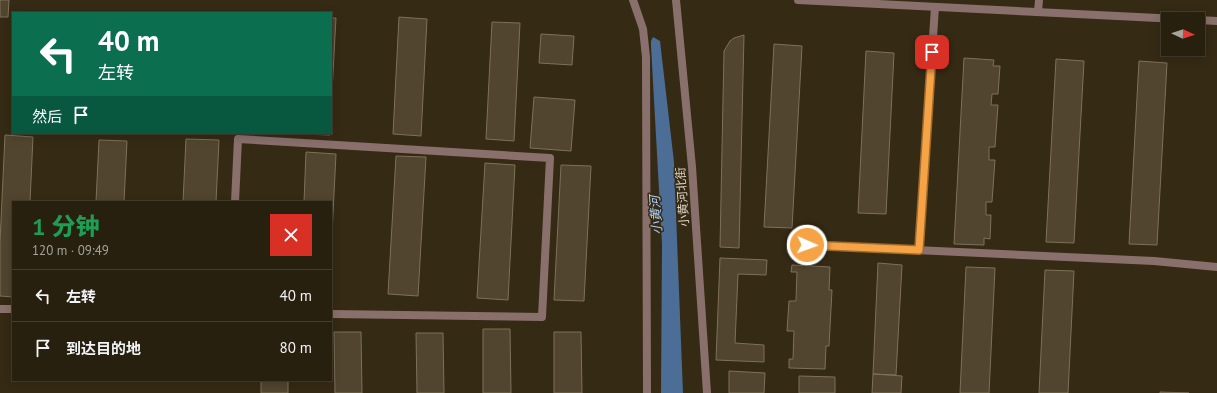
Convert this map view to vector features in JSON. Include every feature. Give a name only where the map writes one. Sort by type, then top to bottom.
[{"type":"street","points":[[633,0],[643,29],[646,57],[647,393]]},
{"type":"street","name":"小黄河北街","points":[[676,0],[692,167],[708,393]]},
{"type":"street","points":[[798,0],[1161,18]]},
{"type":"street","points":[[1038,12],[1039,0]]},
{"type":"street","points":[[919,250],[934,7]]},
{"type":"street","points":[[1205,20],[1217,21]]},
{"type":"street","points":[[235,201],[238,139],[550,158],[542,316],[332,314]]},
{"type":"street","points":[[807,245],[1154,261],[1217,267]]},
{"type":"street","points":[[0,309],[12,309]]},
{"type":"water","points":[[653,37],[660,41],[674,162],[683,393],[661,393],[662,244],[651,46]]},
{"type":"building","points":[[0,0],[9,0],[8,17],[0,17]]},
{"type":"building","points":[[399,17],[427,19],[421,136],[393,134]]},
{"type":"building","points":[[332,18],[336,18],[332,92]]},
{"type":"building","points":[[492,22],[520,23],[514,141],[486,139]]},
{"type":"building","points":[[541,34],[574,36],[572,65],[539,63]]},
{"type":"building","points":[[744,35],[739,248],[720,247],[724,51],[730,41]]},
{"type":"building","points":[[774,44],[802,46],[792,228],[764,227]]},
{"type":"building","points":[[866,51],[894,53],[886,214],[858,213]]},
{"type":"building","points":[[964,58],[994,60],[993,66],[1000,66],[998,94],[992,94],[991,105],[998,105],[995,147],[989,147],[989,160],[995,160],[992,202],[986,202],[986,215],[991,215],[990,239],[984,238],[984,245],[954,244]]},
{"type":"building","points":[[1056,59],[1084,61],[1074,243],[1046,242]]},
{"type":"building","points":[[1139,61],[1167,63],[1157,245],[1129,244]]},
{"type":"building","points":[[534,97],[575,100],[571,151],[530,148]]},
{"type":"building","points":[[302,134],[330,134],[330,135]]},
{"type":"building","points":[[5,135],[33,137],[30,201],[12,201],[12,297],[0,296],[0,242]]},
{"type":"building","points":[[186,139],[219,140],[216,201],[183,201]]},
{"type":"building","points":[[99,140],[127,141],[124,201],[96,201]]},
{"type":"building","points":[[306,152],[336,154],[332,234],[332,201],[304,201]]},
{"type":"building","points":[[396,156],[426,157],[418,296],[388,294]]},
{"type":"building","points":[[485,163],[515,165],[508,300],[477,298]]},
{"type":"building","points":[[561,165],[591,166],[584,301],[554,300]]},
{"type":"building","points":[[720,258],[767,260],[766,275],[738,274],[735,343],[764,345],[764,362],[716,360]]},
{"type":"building","points":[[878,263],[902,265],[896,375],[873,374]]},
{"type":"building","points":[[792,265],[830,267],[829,290],[832,290],[829,346],[826,346],[825,369],[789,368],[789,359],[793,359],[794,331],[787,331],[789,301],[796,301],[797,272],[791,272]]},
{"type":"building","points":[[966,267],[995,268],[989,393],[960,393]]},
{"type":"building","points":[[1045,270],[1074,271],[1068,393],[1039,393]]},
{"type":"building","points":[[483,329],[510,329],[511,393],[483,393]]},
{"type":"building","points":[[334,332],[361,332],[362,393],[335,393]]},
{"type":"building","points":[[554,332],[581,332],[582,393],[554,393]]},
{"type":"building","points":[[416,333],[443,333],[444,393],[417,393]]},
{"type":"building","points":[[729,371],[765,373],[764,393],[729,393]]},
{"type":"building","points":[[873,374],[902,376],[901,393],[872,393]]},
{"type":"building","points":[[799,376],[835,377],[835,393],[799,393]]},
{"type":"building","points":[[261,381],[288,381],[288,393],[261,393]]},
{"type":"building","points":[[1160,392],[1189,393],[1160,393]]},
{"type":"route","points":[[807,245],[919,250],[932,52]]},
{"type":"water label","name":"小黄河","points":[[656,215]]}]
